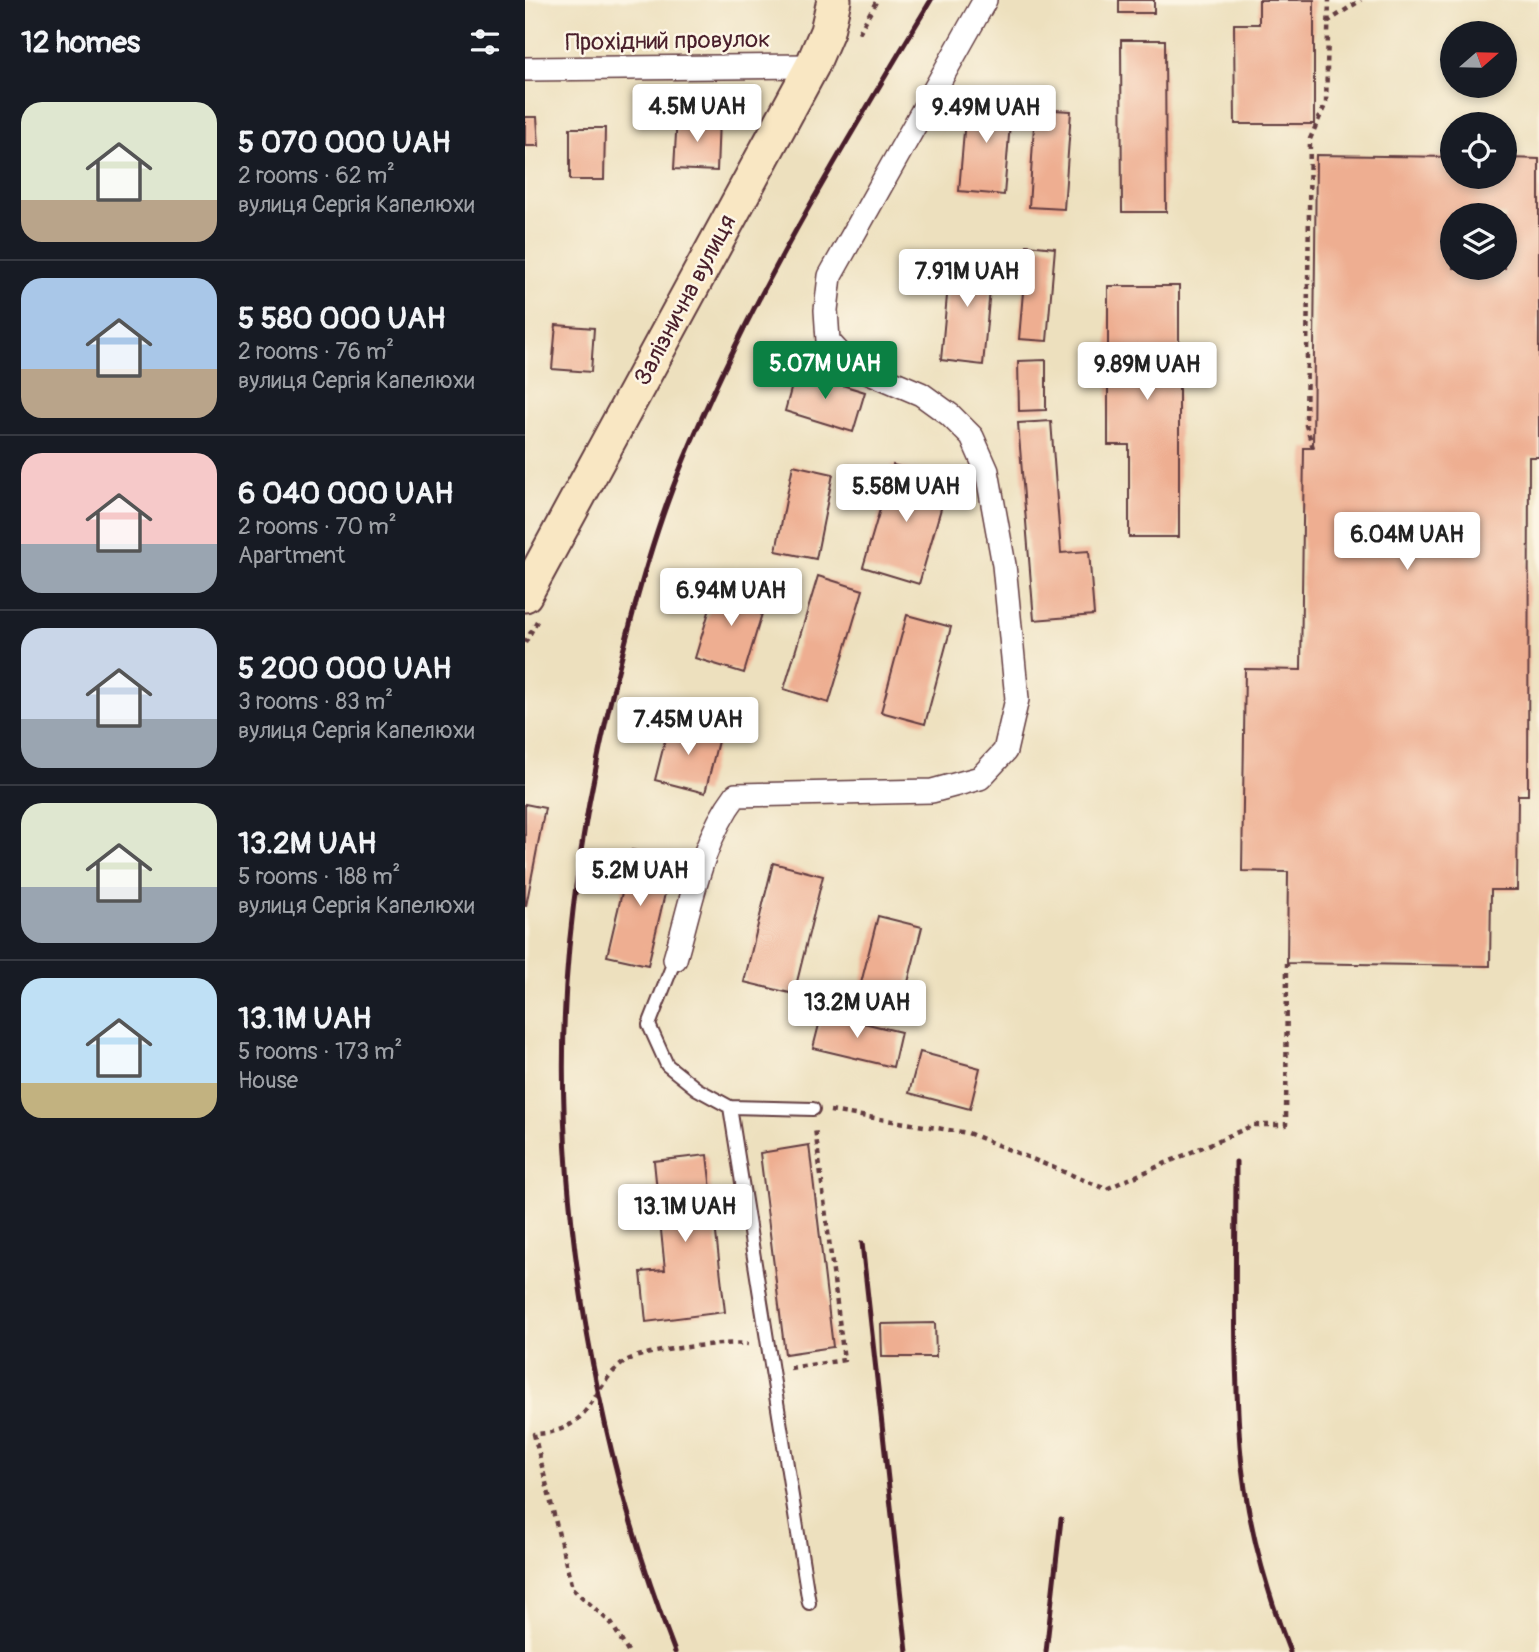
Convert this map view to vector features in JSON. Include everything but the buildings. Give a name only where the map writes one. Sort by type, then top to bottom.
[{"type":"street","name":"Залізнична вулиця","points":[[525,595],[812,66],[827,31],[834,0]]},
{"type":"street","points":[[675,959],[709,844],[720,817],[736,796],[932,791],[980,778],[1005,751],[1017,699],[1004,565],[988,471],[972,437],[950,415],[921,394],[848,363],[828,341],[826,310],[829,276],[985,0]]},
{"type":"street","name":"Прохідний провулок","points":[[525,69],[812,66]]},
{"type":"lane","points":[[675,959],[649,1025],[667,1065],[697,1089],[730,1107],[813,1109]]},
{"type":"lane","points":[[730,1107],[809,1603]]},
{"type":"path","points":[[1313,448],[1306,425],[1310,139],[1326,103],[1329,0]]},
{"type":"path","points":[[1327,22],[1361,0]]},
{"type":"path","points":[[813,1109],[968,1133],[1107,1189],[1254,1125],[1286,1125],[1287,963]]},
{"type":"path","points":[[534,1434],[572,1588],[612,1624],[628,1652]]},
{"type":"railway","points":[[675,1652],[620,1484],[599,1396],[583,1306],[571,1214],[565,1124],[564,1034],[569,947],[583,839],[603,733],[626,638],[656,536],[683,462],[737,343],[798,226],[931,0]]},
{"type":"railway","points":[[1236,1162],[1236,1339],[1240,1445],[1246,1498],[1257,1550],[1290,1652]]},
{"type":"railway","points":[[862,1243],[907,1652]]},
{"type":"railway","points":[[1046,1652],[1061,1519]]}]
